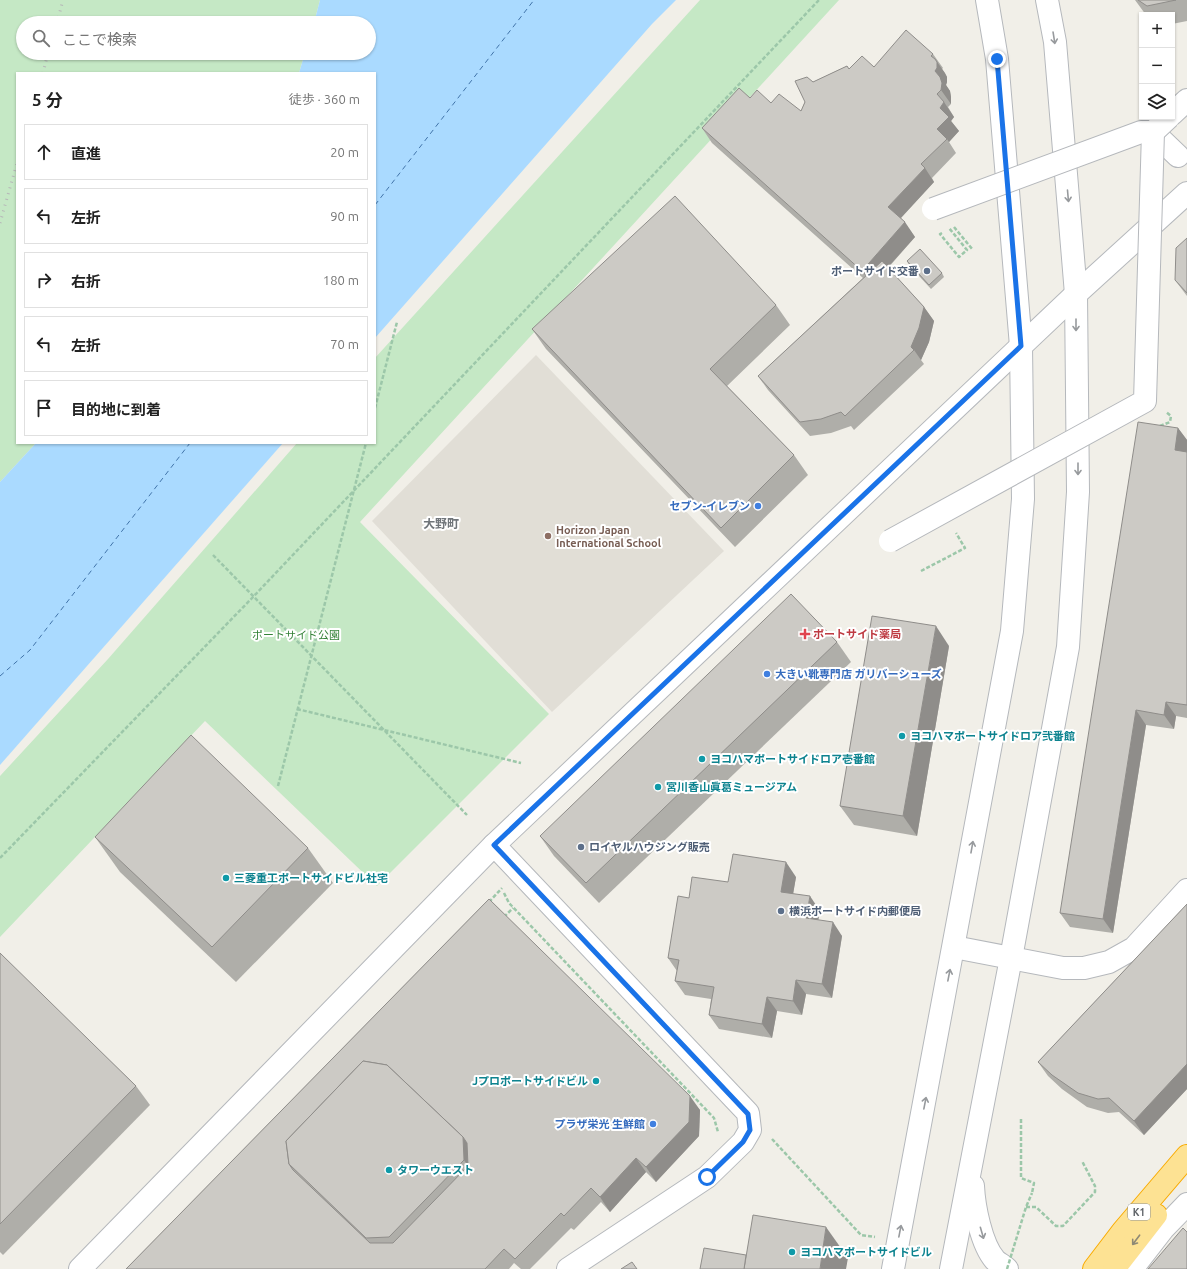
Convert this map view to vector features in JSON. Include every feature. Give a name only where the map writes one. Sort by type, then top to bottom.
[{"type":"highway","name":"K1","points":[[1095,1268],[1123,1231],[1187,1156]]},
{"type":"highway","name":"K1","points":[[1095,1268],[1140,1233],[1187,1177]]},
{"type":"street","points":[[893,1269],[1012,631],[1022,499],[1021,346],[997,59],[987,0]]},
{"type":"street","points":[[952,1269],[1068,647],[1078,492],[1076,294],[1055,42],[1048,0]]},
{"type":"street","points":[[1175,111],[1187,100]]},
{"type":"street","points":[[933,209],[1141,132],[1153,132],[1166,120]]},
{"type":"street","points":[[1153,132],[1178,156]]},
{"type":"street","points":[[890,542],[1149,405],[1153,132]]},
{"type":"street","points":[[80,1269],[494,845],[1076,294],[1187,193]]},
{"type":"street","points":[[494,845],[748,1114],[750,1130],[743,1142],[707,1177],[568,1269]]},
{"type":"street","points":[[954,947],[1063,968],[1084,968],[1109,962],[1134,948],[1187,890]]},
{"type":"street","points":[[1095,1268],[1122,1228],[1187,1152]]},
{"type":"street","points":[[971,1167],[974,1204],[984,1239],[995,1260],[1007,1269]]},
{"type":"street","points":[[1132,1269],[1163,1229],[1187,1204]]},
{"type":"path","points":[[0,858],[354,491],[819,0]]},
{"type":"path","points":[[952,224],[973,250]]},
{"type":"path","points":[[940,234],[959,256],[967,250],[948,226]]},
{"type":"path","points":[[376,404],[397,322]]},
{"type":"path","points":[[278,786],[366,444]]},
{"type":"path","points":[[921,571],[965,548],[957,533]]},
{"type":"path","points":[[213,555],[468,815]]},
{"type":"path","points":[[297,709],[521,763]]},
{"type":"path","points":[[486,906],[506,884]]},
{"type":"path","points":[[502,889],[509,903],[714,1118],[718,1133]]},
{"type":"path","points":[[504,917],[514,908]]},
{"type":"path","points":[[748,1114],[861,1235],[876,1238]]},
{"type":"path","points":[[1007,1269],[1034,1183],[1021,1178],[1021,1120]]},
{"type":"path","points":[[1026,1207],[1036,1207],[1056,1226],[1063,1226],[1095,1192],[1095,1186],[1082,1161]]},
{"type":"shaded area","name":"Horizon Japan International School","points":[[536,355],[724,551],[552,712],[372,521]]},
{"type":"green space","points":[[0,0],[320,0],[316,16],[16,16],[16,60],[303,60],[299,72],[16,72],[16,444],[35,444],[0,482]]},
{"type":"green space","name":"ポートサイド公園","points":[[700,0],[839,0],[360,522],[549,714],[377,886],[205,721],[0,937],[0,776],[108,659],[296,444],[376,444],[376,357]]},
{"type":"water","points":[[320,0],[676,0],[652,24],[376,337],[376,72],[299,72],[303,60],[376,60],[376,16],[316,16]]},
{"type":"water","points":[[35,444],[282,444],[0,765],[0,482]]},
{"type":"building","points":[[1138,0],[1176,0],[1147,6]]},
{"type":"building","points":[[906,30],[933,54],[931,56],[937,62],[937,68],[935,71],[940,77],[942,83],[941,90],[937,94],[944,102],[940,108],[949,117],[937,129],[947,139],[921,164],[925,168],[888,207],[905,222],[862,271],[702,128],[739,88],[750,98],[757,90],[771,103],[779,94],[801,111],[805,102],[795,81],[807,77],[813,82],[847,66],[849,69],[862,56],[874,67]]},
{"type":"building","points":[[675,196],[776,305],[710,369],[794,455],[721,528],[532,329]]},
{"type":"building","points":[[1187,238],[1187,293],[1175,280],[1176,248]]},
{"type":"building","name":"ポートサイド交番","points":[[920,249],[942,273],[929,285],[907,261]]},
{"type":"building","points":[[882,261],[924,307],[919,328],[911,347],[914,350],[845,416],[841,412],[821,419],[800,422],[758,376]]},
{"type":"building","points":[[1138,422],[1178,428],[1175,450],[1187,452],[1187,705],[1166,702],[1164,715],[1136,710],[1103,919],[1060,913]]},
{"type":"building","name":"ヨコハマポートサイドロア壱番館","points":[[791,594],[837,642],[586,883],[540,836]]},
{"type":"building","name":"ヨコハマポートサイドロア弐番館","points":[[872,616],[936,626],[903,816],[840,806]]},
{"type":"building","name":"三菱重工ポートサイドビル社宅","points":[[191,735],[308,848],[212,947],[95,837]]},
{"type":"building","points":[[733,854],[786,862],[781,892],[810,896],[806,918],[833,922],[822,984],[796,980],[793,1001],[767,997],[762,1024],[709,1015],[714,987],[675,981],[679,960],[668,958],[678,896],[689,898],[692,877],[728,882]]},
{"type":"building","points":[[489,899],[690,1096],[689,1122],[646,1167],[636,1158],[600,1197],[591,1188],[564,1216],[561,1213],[515,1259],[504,1249],[485,1269],[126,1269]],"holes":[[[363,1061],[387,1065],[463,1137],[467,1143],[468,1166],[393,1243],[370,1243],[293,1170],[289,1164],[286,1141]]]},
{"type":"building","points":[[1187,904],[1187,1064],[1134,1121],[1109,1098],[1098,1099],[1078,1093],[1052,1075],[1038,1062]]},
{"type":"building","points":[[0,953],[136,1086],[0,1224]]},
{"type":"building","name":"タワーウエスト","points":[[363,1061],[387,1065],[463,1137],[464,1160],[389,1237],[366,1238],[289,1164],[286,1141]]},
{"type":"building","points":[[753,1215],[826,1227],[820,1269],[744,1269]]},
{"type":"building","points":[[1183,1228],[1187,1232],[1187,1269],[1148,1269]]},
{"type":"building","points":[[704,1248],[746,1255],[744,1269],[700,1269]]},
{"type":"building","points":[[632,1262],[637,1269],[621,1269]]},
{"type":"ferry route","points":[[376,204],[534,0]]},
{"type":"ferry route","points":[[0,676],[30,650],[189,444]]},
{"type":"railway","points":[[59,16],[63,0]]},
{"type":"railway","points":[[43,72],[46,60]]},
{"type":"railway","points":[[0,223],[16,167]]},
{"type":"place","name":"ポートサイド交番","points":[[927,271]]},
{"type":"place","name":"セブン-イレブン","points":[[758,506]]},
{"type":"place","name":"Horizon Japan International School","points":[[548,536]]},
{"type":"place","name":"ポートサイド薬局","points":[[805,634]]},
{"type":"place","name":"大きい靴専門店 ガリバーシューズ","points":[[767,674]]},
{"type":"place","name":"ヨコハマポートサイドロア弐番館","points":[[902,736]]},
{"type":"place","name":"ヨコハマポートサイドロア壱番館","points":[[702,759]]},
{"type":"place","name":"宮川香山眞葛ミュージアム","points":[[658,787]]},
{"type":"place","name":"ロイヤルハウジング販売","points":[[581,847]]},
{"type":"place","name":"三菱重工ポートサイドビル社宅","points":[[226,878]]},
{"type":"place","name":"横浜ポートサイド内郵便局","points":[[781,911]]},
{"type":"place","name":"Jプロポートサイドビル","points":[[596,1081]]},
{"type":"place","name":"プラザ栄光 生鮮館","points":[[653,1124]]},
{"type":"place","name":"タワーウエスト","points":[[389,1170]]},
{"type":"place","name":"ヨコハマポートサイドビル","points":[[792,1252]]},
{"type":"district","name":"大野町","points":[[441,523]]},
{"type":"route","points":[[707,1177],[743,1142],[750,1130],[748,1114],[494,845],[1021,346],[997,59]]}]
